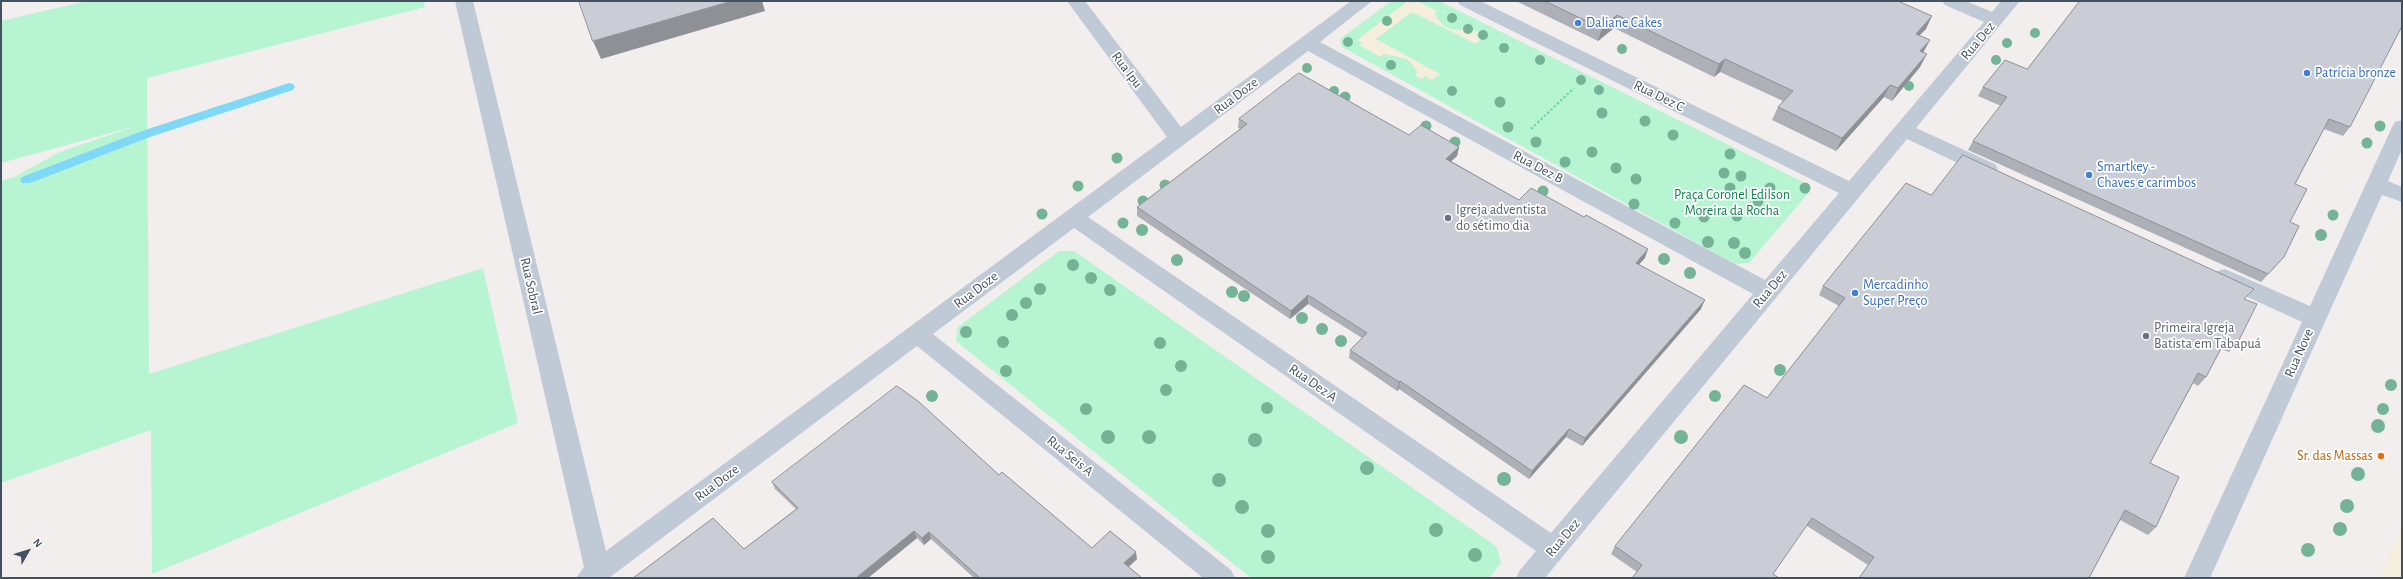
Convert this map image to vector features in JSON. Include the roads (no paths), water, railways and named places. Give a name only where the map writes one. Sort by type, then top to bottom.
[{"type":"street","name":"Rua Sobral","points":[[464,1],[593,575]]},
{"type":"street","name":"Rua Ipu","points":[[1076,1],[1179,138]]},
{"type":"street","name":"Rua Doze","points":[[593,575],[1363,1]]},
{"type":"street","name":"Rua Dez C","points":[[1466,1],[1853,191]]},
{"type":"street","points":[[1951,1],[1995,20]]},
{"type":"street","name":"Rua Dez","points":[[1529,578],[2011,1]]},
{"type":"street","name":"Rua Dez B","points":[[1307,42],[1768,292]]},
{"type":"street","name":"Rua Nove","points":[[2197,578],[2402,127]]},
{"type":"street","points":[[1904,130],[2005,176]]},
{"type":"street","points":[[2376,184],[2402,195]]},
{"type":"street","name":"Rua Dez A","points":[[1073,217],[1553,549]]},
{"type":"street","points":[[2206,269],[2314,318]]},
{"type":"street","name":"Rua Seis A","points":[[917,334],[1222,578]]},
{"type":"waterway","points":[[26,180],[146,134],[289,87]]},
{"type":"place","name":"Daliane Cakes","points":[[1578,23]]},
{"type":"place","name":"Patrícia bronze","points":[[2307,73]]},
{"type":"place","name":"Smartkey - Chaves e carimbos","points":[[2089,175]]},
{"type":"place","name":"Igreja adventista do sétimo dia","points":[[1448,218]]},
{"type":"place","name":"Mercadinho Super Preço","points":[[1855,293]]},
{"type":"place","name":"Primeira Igreja Batista em Tabapuá","points":[[2146,336]]},
{"type":"place","name":"Sr. das Massas","points":[[2381,456]]},
{"type":"park label","name":"Praça Coronel Edilson Moreira da Rocha","points":[[1732,204]]}]
